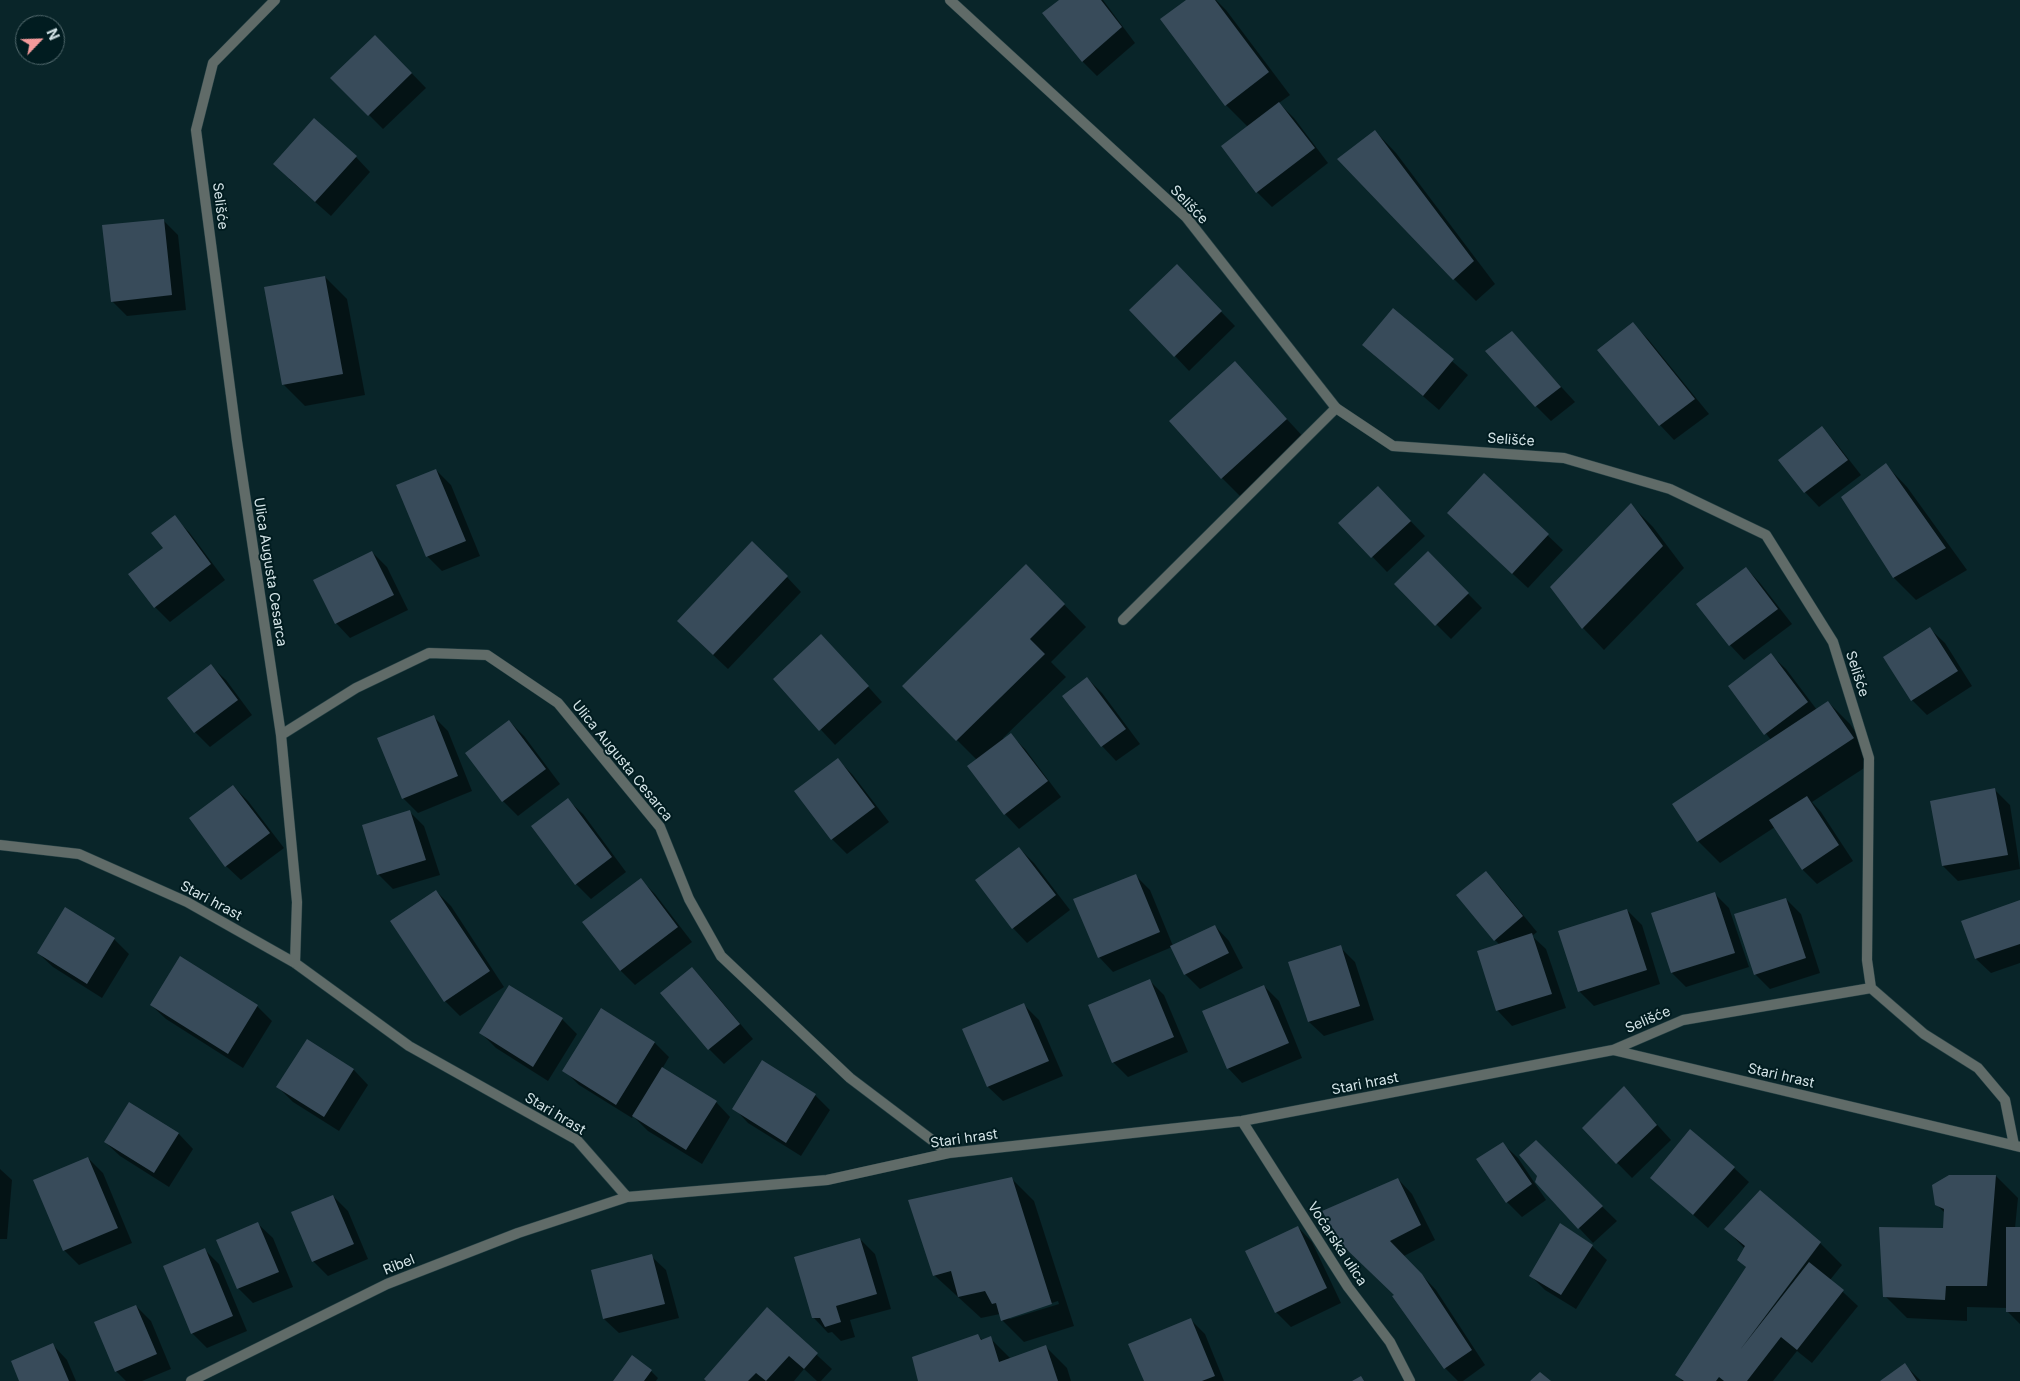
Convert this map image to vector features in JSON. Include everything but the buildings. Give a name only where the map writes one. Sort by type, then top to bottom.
[{"type":"street","name":"Selišće","points":[[237,441],[196,130],[213,63],[275,0]]},
{"type":"street","name":"Selišće","points":[[950,0],[1186,217],[1336,408],[1393,446],[1564,458],[1670,489],[1766,535],[1832,642],[1869,758],[1867,960],[1871,988],[1682,1020],[1613,1050]]},
{"type":"street","points":[[1124,620],[1336,408]]},
{"type":"street","name":"Ulica Augusta Cesarca","points":[[237,441],[281,736],[297,902],[295,963]]},
{"type":"street","name":"Ulica Augusta Cesarca","points":[[281,736],[356,688],[429,653],[487,655],[558,703],[660,827],[689,900],[722,956],[850,1078],[949,1153]]},
{"type":"street","name":"Stari hrast","points":[[0,845],[79,854],[187,902],[295,963],[409,1046],[577,1140],[627,1197],[827,1180],[949,1153],[1242,1121],[1613,1050],[2017,1146]]},
{"type":"street","points":[[1871,988],[1924,1034],[1978,1068],[2005,1100],[2017,1146]]},
{"type":"street","name":"Voćarska ulica","points":[[1242,1121],[1348,1287],[1390,1342],[1410,1381]]},
{"type":"street","name":"Ribel","points":[[191,1381],[387,1284],[518,1233],[627,1197]]}]
